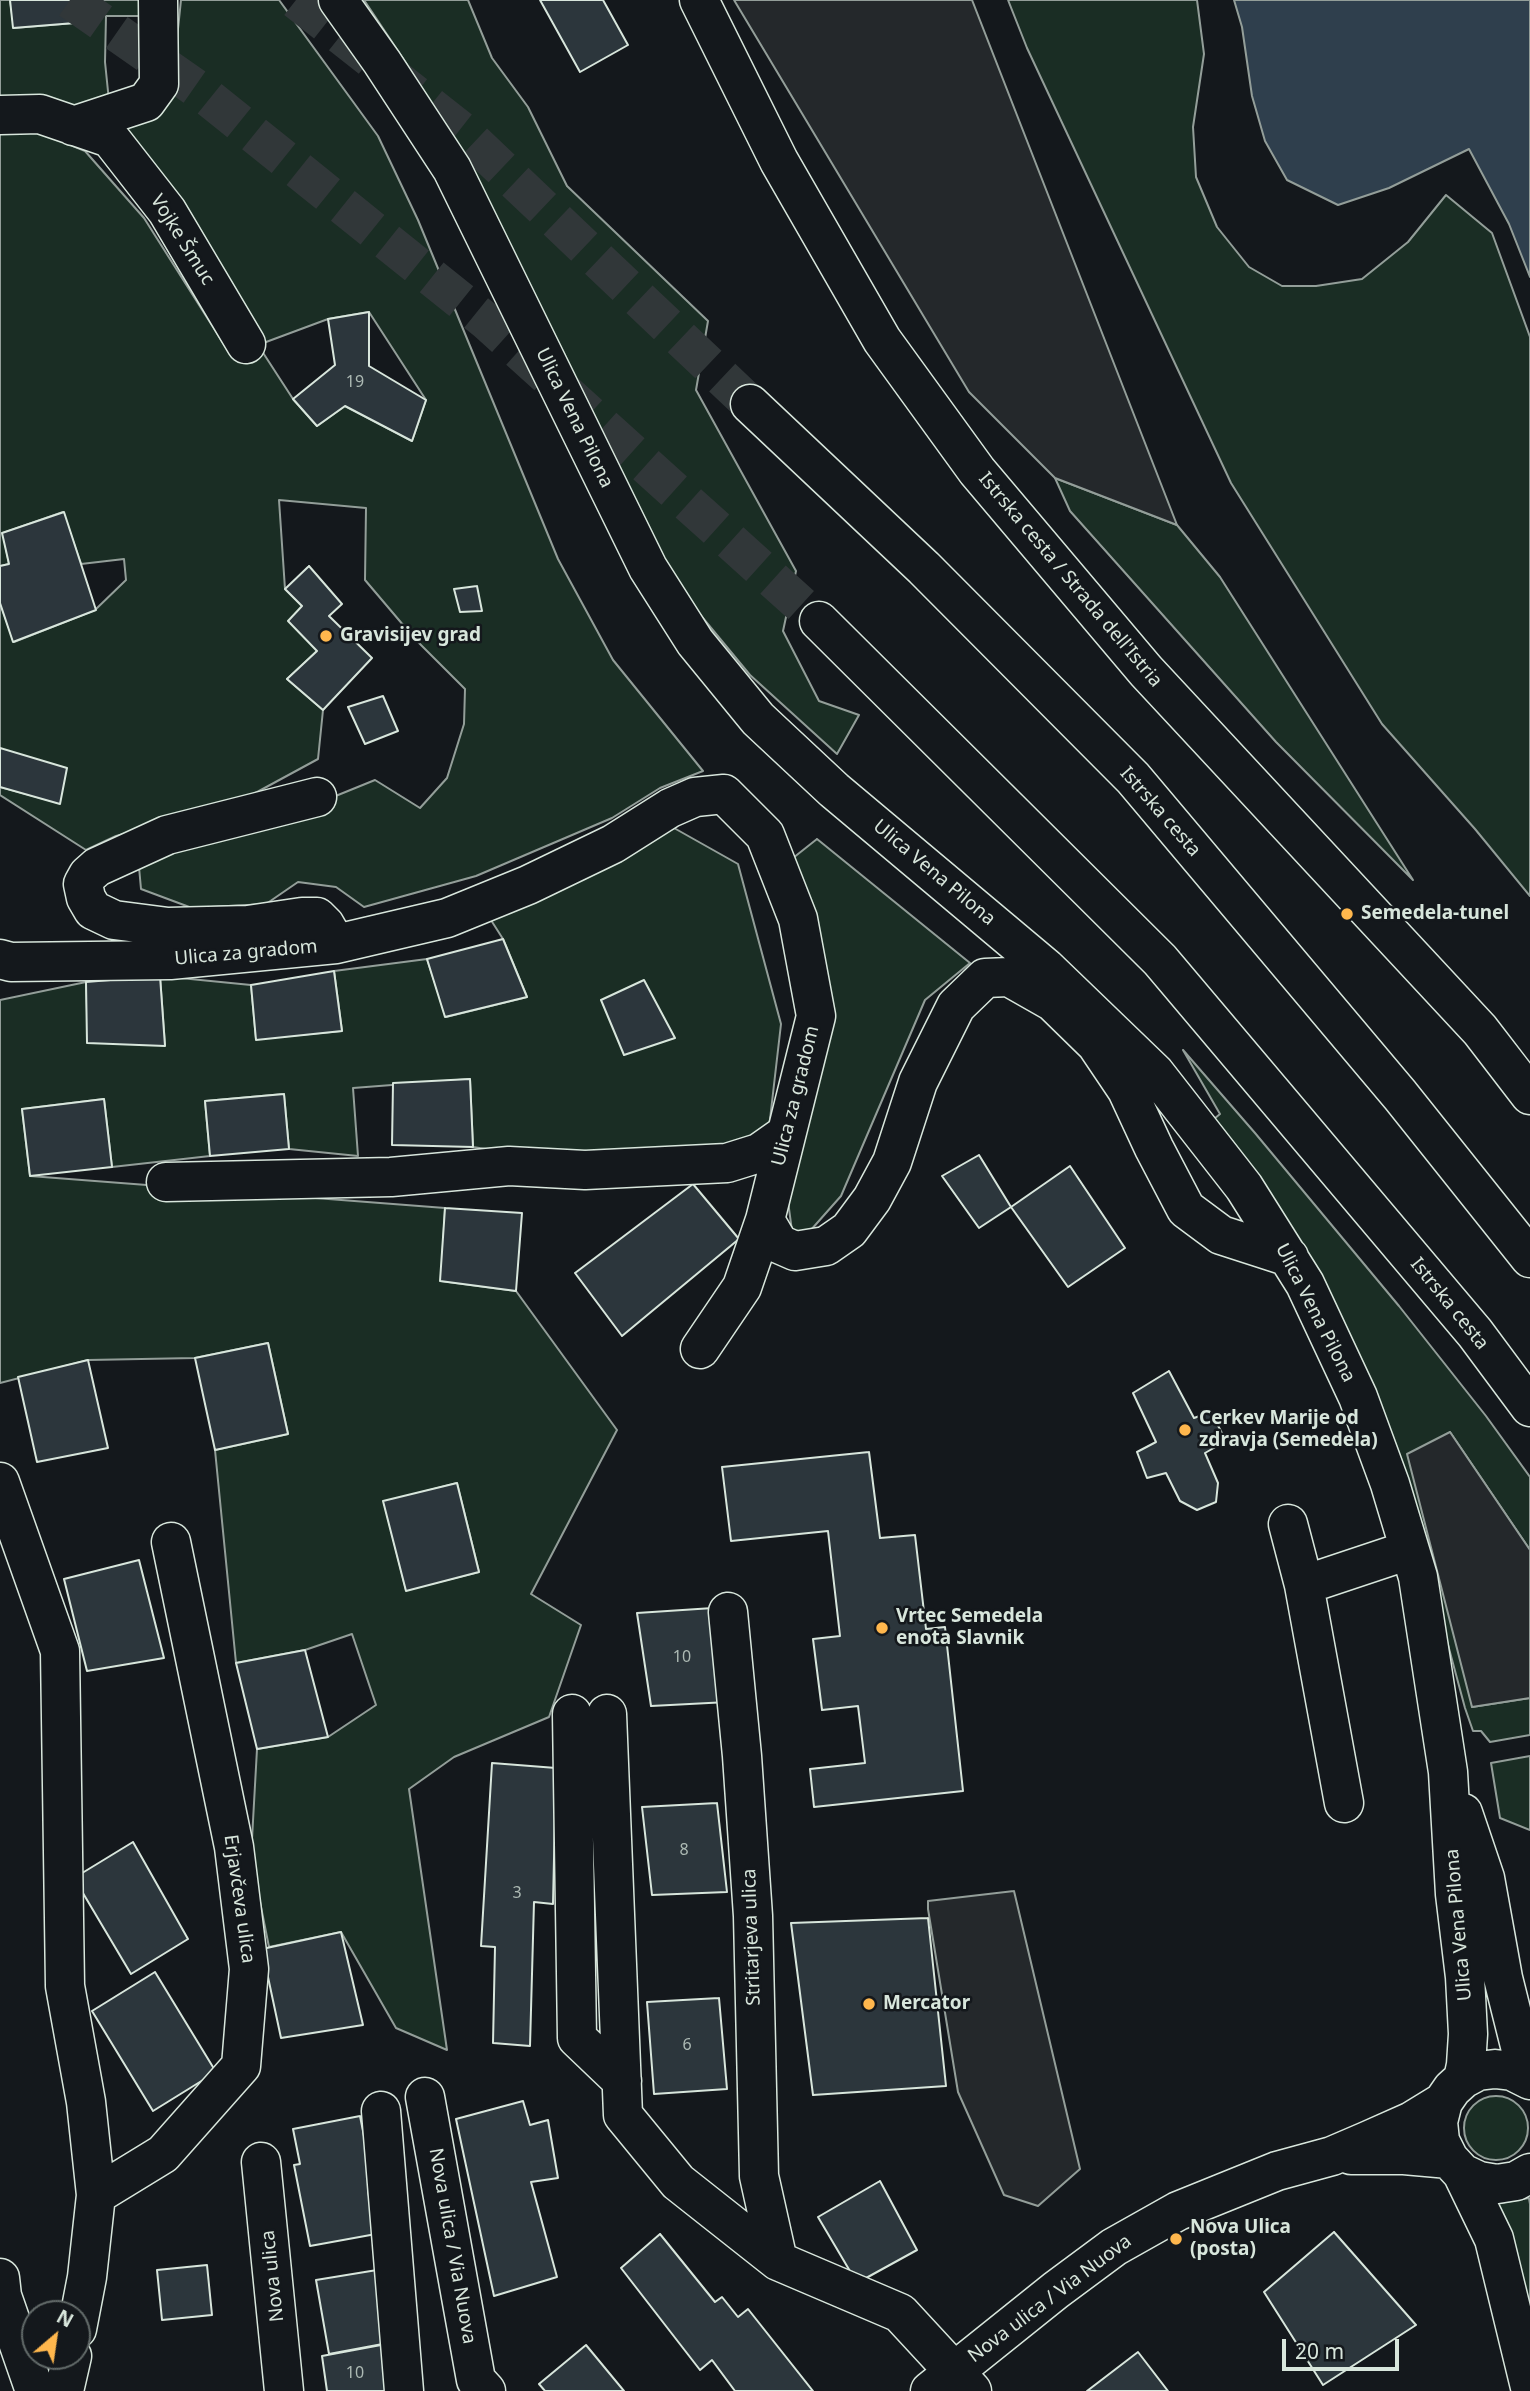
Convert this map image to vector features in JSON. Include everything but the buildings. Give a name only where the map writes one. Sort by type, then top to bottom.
[{"type":"main road","points":[[73,126],[146,103],[159,83],[158,0]]},
{"type":"main road","name":"Ulica Vena Pilona","points":[[338,0],[452,169],[648,568],[695,642],[758,719],[815,772],[1046,968],[1154,1073],[1244,1187],[1305,1284],[1358,1397],[1390,1484],[1418,1577],[1448,1772],[1455,1894],[1465,1977],[1468,2034],[1466,2065],[1438,2122],[1440,2141],[1494,2239],[1530,2387]]},
{"type":"main road","name":"Istrska cesta / Strada dell'Istria","points":[[699,0],[779,162],[882,340],[977,471],[1146,671],[1480,1030],[1530,1095]]},
{"type":"main road","name":"Vojke Šmuc","points":[[0,115],[40,114],[110,138],[167,211],[246,344]]},
{"type":"main road","name":"Istrska cesta","points":[[750,404],[924,568],[1133,778],[1400,1095],[1530,1258]]},
{"type":"main road","name":"Istrska cesta","points":[[819,621],[1160,960],[1475,1333],[1530,1408]]},
{"type":"main road","name":"Ulica za gradom","points":[[0,959],[170,960],[336,944],[447,918],[528,886],[613,844],[670,808],[695,797],[724,794],[765,835],[798,919],[816,1016],[765,1220],[742,1287],[699,1349]]},
{"type":"main road","points":[[317,797],[167,835],[97,867],[83,884],[86,898],[93,910],[114,920],[168,927],[248,925],[317,917],[336,944]]},
{"type":"main road","points":[[765,1220],[779,1244],[795,1251],[826,1246],[849,1230],[872,1199],[892,1162],[918,1082],[956,1006],[985,978],[1009,977],[1053,1002],[1096,1044],[1127,1090],[1186,1209],[1221,1235],[1289,1257]]},
{"type":"main road","points":[[166,1182],[391,1177],[509,1166],[585,1170],[727,1163],[759,1153],[786,1135]]},
{"type":"main road","points":[[0,1482],[60,1651],[65,1986],[86,2102],[96,2195],[83,2300]]},
{"type":"main road","points":[[1288,1524],[1304,1585],[1344,1803]]},
{"type":"main road","name":"Erjavčeva ulica","points":[[96,2195],[163,2154],[240,2066],[249,1969],[234,1847],[171,1542]]},
{"type":"main road","points":[[1304,1585],[1409,1550]]},
{"type":"main road","name":"Stritarjeva ulica","points":[[728,1612],[742,1756],[753,1916],[759,2176],[778,2261]]},
{"type":"main road","points":[[589,1714],[623,2115],[678,2182],[778,2261],[900,2313],[952,2385]]},
{"type":"main road","name":"Ulica Vena Pilona","points":[[1448,1772],[1485,1878],[1503,1978],[1529,2079]]},
{"type":"main road","name":"Nova ulica / Via Nuova","points":[[952,2385],[1056,2290],[1114,2247],[1191,2205],[1277,2171],[1332,2156],[1412,2121],[1478,2071],[1512,2071],[1529,2079]]},
{"type":"main road","name":"Nova ulica / Via Nuova","points":[[425,2097],[476,2380],[486,2391]]},
{"type":"main road","points":[[381,2111],[404,2391]]},
{"type":"main road","name":"Nova ulica / Via Nuova","points":[[1332,2156],[1404,2155],[1455,2166],[1479,2181],[1497,2184],[1516,2181],[1530,2173]]},
{"type":"main road","name":"Nova ulica","points":[[261,2162],[284,2391]]},
{"type":"main road","points":[[0,2278],[2,2296],[35,2391]]},
{"type":"main road","points":[[64,2391],[69,2370]]},
{"type":"green space","points":[[0,0],[10,0],[14,28],[86,22],[84,0],[151,0],[151,16],[106,16],[105,62],[109,101],[76,110],[0,100]]},
{"type":"green space","points":[[181,0],[279,0],[378,136],[418,220],[558,559],[613,660],[703,771],[660,788],[612,818],[476,876],[364,907],[336,887],[298,882],[266,904],[192,908],[141,889],[139,867],[176,844],[311,806],[375,780],[420,808],[447,778],[464,724],[465,689],[415,639],[365,580],[366,508],[279,500],[285,589],[302,606],[317,651],[287,679],[323,710],[318,759],[235,804],[116,836],[86,850],[0,795],[0,787],[59,803],[0,748],[0,603],[14,642],[95,610],[126,580],[124,559],[81,564],[63,512],[3,533],[9,564],[0,566],[0,131],[36,131],[85,151],[144,218],[232,357],[257,345],[117,132],[175,58]],"holes":[[[369,312],[426,400],[412,441],[345,406],[317,426],[293,399],[258,345],[328,319]]]},
{"type":"green space","points":[[364,0],[468,0],[492,58],[528,107],[567,186],[708,321],[696,390],[796,571],[783,631],[819,701],[859,715],[837,754],[750,675],[688,600],[639,516],[477,186],[410,69]]},
{"type":"green space","points":[[1008,0],[1197,0],[1204,54],[1193,127],[1196,177],[1217,227],[1249,267],[1282,286],[1316,286],[1362,279],[1408,242],[1446,195],[1492,233],[1530,337],[1530,896],[1382,724],[1231,483],[1027,48]]},
{"type":"green space","points":[[1055,478],[1177,525],[1220,577],[1413,880],[1276,742],[1070,511]]},
{"type":"green space","points":[[674,828],[738,864],[781,1024],[769,1128],[719,1150],[543,1158],[473,1147],[470,1079],[353,1088],[358,1156],[289,1149],[284,1094],[205,1101],[210,1156],[112,1167],[104,1099],[22,1109],[30,1176],[445,1208],[441,1281],[516,1291],[617,1430],[531,1594],[581,1625],[549,1717],[454,1757],[409,1789],[447,2050],[396,2028],[341,1932],[269,1947],[251,1857],[257,1749],[328,1737],[376,1705],[352,1634],[305,1650],[236,1663],[215,1450],[288,1434],[268,1343],[195,1358],[88,1360],[0,1383],[0,1000],[86,982],[88,1042],[165,1045],[160,976],[251,985],[256,1039],[342,1031],[334,971],[427,959],[446,1017],[527,997],[503,939],[489,917]],"holes":[[[457,1483],[479,1572],[406,1590],[384,1502]]]},
{"type":"green space","points":[[817,839],[970,963],[925,1000],[841,1196],[810,1231],[792,1231],[787,1194],[809,1121],[793,858]]},
{"type":"green space","points":[[1183,1050],[1399,1306],[1486,1416],[1530,1477],[1530,1550],[1450,1432],[1472,1707],[1530,1698],[1530,1735],[1490,1742],[1481,1731],[1473,1731],[1398,1459],[1214,1119],[1220,1114]]},
{"type":"green space","points":[[1530,1756],[1530,1830],[1500,1818],[1491,1763]]},
{"type":"green space","points":[[1496,2096],[1514,2102],[1522,2110],[1528,2128],[1522,2146],[1514,2154],[1496,2160],[1478,2154],[1470,2146],[1464,2128],[1470,2110],[1478,2102]]},
{"type":"green space","points":[[1529,2198],[1530,2204],[1530,2313],[1494,2204]]},
{"type":"shaded area","points":[[734,0],[972,0],[1177,525],[1055,478],[969,392]]},
{"type":"shaded area","points":[[1450,1432],[1530,1550],[1530,1698],[1472,1707],[1407,1454]]},
{"type":"shaded area","points":[[1014,1891],[1080,2169],[1038,2206],[1004,2195],[958,2092],[928,1909],[928,1901]]},
{"type":"water","points":[[1234,0],[1530,0],[1530,277],[1509,224],[1469,149],[1389,188],[1338,205],[1287,180],[1265,141],[1252,96],[1242,27]]},
{"type":"tunnel","points":[[70,0],[200,91],[486,321],[819,621]]},
{"type":"tunnel","points":[[296,0],[462,131],[750,404]]},
{"type":"place","name":"Gravisijev grad","points":[[326,636]]},
{"type":"place","name":"Semedela-tunel","points":[[1347,914]]},
{"type":"place","name":"Cerkev Marije od zdravja (Semedela)","points":[[1185,1430]]},
{"type":"place","name":"Vrtec Semedela enota Slavnik","points":[[882,1628]]},
{"type":"place","name":"Mercator","points":[[869,2004]]},
{"type":"place","name":"Nova Ulica (posta)","points":[[1176,2239]]}]
